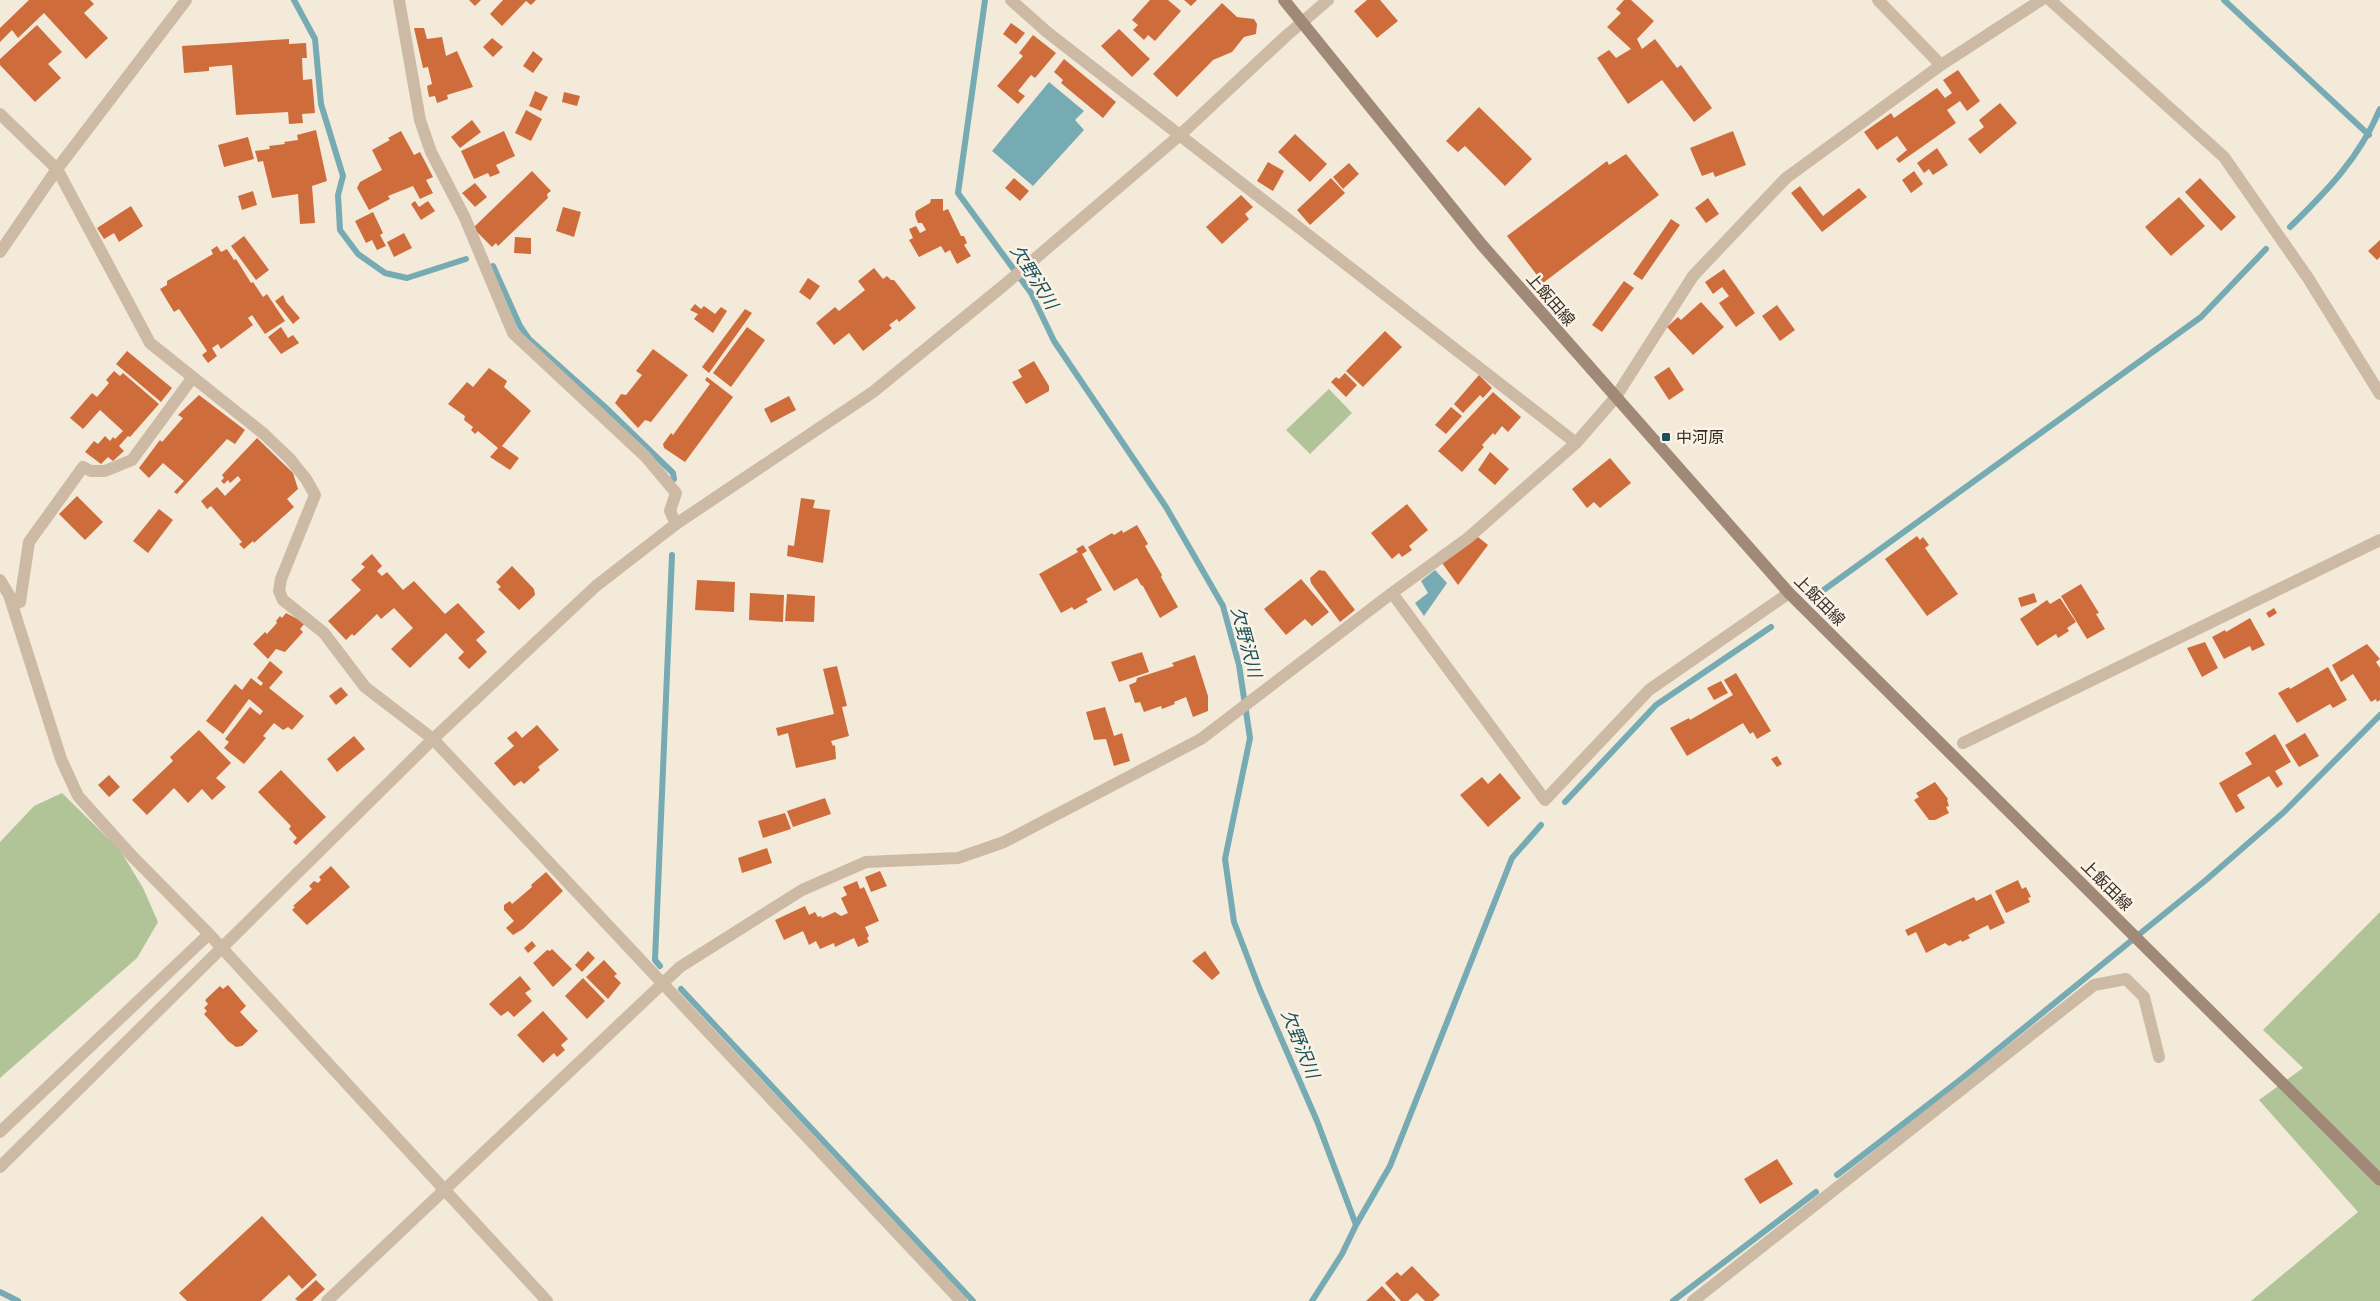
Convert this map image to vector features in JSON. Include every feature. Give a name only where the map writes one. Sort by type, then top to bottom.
[{"type":"main road","name":"上飯田線","points":[[1284,0],[1303,21],[1482,245],[1789,593],[2380,1180]]},
{"type":"street","points":[[0,252],[56,169],[186,0]]},
{"type":"street","points":[[398,0],[420,120],[431,152],[465,218],[513,333],[645,456],[676,493],[670,511],[676,524]]},
{"type":"street","points":[[1010,0],[1046,32],[1576,443]]},
{"type":"street","points":[[0,1167],[433,739],[596,586],[676,524],[873,392],[1004,286],[1180,135],[1328,0]]},
{"type":"street","points":[[1878,0],[1941,65]]},
{"type":"street","points":[[327,1301],[445,1192],[680,967],[802,890],[866,862],[958,858],[1004,842],[1201,740],[1392,593],[1468,538],[1576,443],[1615,398],[1693,276],[1786,178],[1941,65],[2041,0]]},
{"type":"street","points":[[2050,0],[2224,157],[2308,278],[2380,394]]},
{"type":"street","points":[[0,114],[56,169],[150,342],[271,440],[290,459],[315,494],[281,578],[279,592],[283,600],[324,633],[365,687],[433,739],[961,1301]]},
{"type":"street","points":[[12,604],[20,602],[29,542],[84,467],[91,471],[105,471],[132,460],[193,377]]},
{"type":"street","points":[[1963,743],[2380,540]]},
{"type":"street","points":[[0,580],[12,604],[61,759],[78,796],[132,856],[209,934],[547,1301]]},
{"type":"street","points":[[1392,593],[1546,800],[1648,690],[1789,593]]},
{"type":"street","points":[[0,1132],[209,934]]},
{"type":"street","points":[[1693,1301],[2094,985],[2126,979],[2144,997],[2159,1057]]},
{"type":"green space","points":[[1329,389],[1352,413],[1310,454],[1286,430]]},
{"type":"green space","points":[[62,793],[120,850],[143,888],[158,922],[137,958],[0,1078],[0,842],[34,806]]},
{"type":"green space","points":[[2380,912],[2380,1301],[2251,1301],[2358,1212],[2259,1100],[2303,1068],[2263,1030]]},
{"type":"water","points":[[1049,82],[1084,111],[1075,120],[1084,130],[1033,186],[992,151]]},
{"type":"water","points":[[1435,570],[1447,583],[1424,616],[1415,603],[1428,593],[1421,581]]},
{"type":"building","points":[[29,0],[90,0],[94,4],[84,13],[108,38],[86,59],[44,13],[18,38],[12,30],[0,42],[0,28]]},
{"type":"building","points":[[469,0],[481,0],[475,6]]},
{"type":"building","points":[[503,0],[536,0],[531,5],[526,1],[502,26],[490,14]]},
{"type":"building","points":[[1150,0],[1168,0],[1181,11],[1155,41],[1148,35],[1144,40],[1133,30],[1138,25],[1132,20]]},
{"type":"building","points":[[1184,0],[1197,0],[1191,6]]},
{"type":"building","points":[[1367,0],[1380,0],[1398,21],[1377,38],[1354,11]]},
{"type":"building","points":[[1624,0],[1631,0],[1654,21],[1637,39],[1642,49],[1655,39],[1677,68],[1681,65],[1712,108],[1694,122],[1662,80],[1628,104],[1597,58],[1609,50],[1616,58],[1631,49],[1607,27],[1621,13],[1616,9]]},
{"type":"building","points":[[1222,3],[1237,17],[1254,19],[1257,24],[1256,34],[1244,37],[1232,52],[1213,60],[1177,97],[1153,74]]},
{"type":"building","points":[[1011,23],[1025,33],[1016,44],[1003,34]]},
{"type":"building","points":[[37,25],[62,52],[48,64],[61,78],[35,102],[0,65],[0,59]]},
{"type":"building","points":[[414,28],[424,28],[427,39],[442,37],[446,56],[457,51],[473,87],[447,95],[448,99],[437,103],[435,96],[429,97],[427,86],[432,84],[428,67],[423,68]]},
{"type":"building","points":[[1119,29],[1150,59],[1132,77],[1101,46]]},
{"type":"building","points":[[1033,35],[1056,53],[1035,78],[1031,75],[1018,91],[1025,96],[1018,104],[997,86],[1023,56],[1019,53]]},
{"type":"building","points":[[492,38],[503,47],[493,57],[483,47]]},
{"type":"building","points":[[289,39],[289,44],[306,43],[307,58],[302,58],[303,80],[312,79],[315,113],[302,114],[303,123],[289,124],[288,112],[236,115],[232,65],[209,67],[209,71],[184,73],[182,46]]},
{"type":"building","points":[[533,51],[543,59],[533,73],[523,66]]},
{"type":"building","points":[[1064,59],[1116,102],[1103,118],[1061,83],[1063,80],[1054,72]]},
{"type":"building","points":[[1958,70],[1980,101],[1967,111],[1960,101],[1947,110],[1956,123],[1899,163],[1896,159],[1907,150],[1897,136],[1877,150],[1864,132],[1891,113],[1894,118],[1937,88],[1945,98],[1952,93],[1943,80]]},
{"type":"building","points":[[535,91],[548,97],[541,111],[529,106]]},
{"type":"building","points":[[564,92],[580,96],[577,106],[562,102]]},
{"type":"building","points":[[2000,103],[2017,123],[1980,154],[1968,139],[1984,127],[1979,120]]},
{"type":"building","points":[[1479,107],[1532,159],[1505,186],[1465,146],[1458,152],[1446,141]]},
{"type":"building","points":[[526,110],[542,119],[531,141],[515,133]]},
{"type":"building","points":[[472,120],[481,132],[460,148],[451,137]]},
{"type":"building","points":[[316,130],[327,181],[312,186],[315,223],[300,224],[298,194],[272,198],[263,161],[258,162],[255,151],[270,149],[269,146],[298,140],[297,135]]},
{"type":"building","points":[[401,131],[414,155],[420,152],[433,177],[426,180],[433,193],[420,199],[413,186],[388,196],[390,199],[369,210],[357,188],[360,182],[382,170],[372,150]]},
{"type":"building","points":[[504,131],[515,156],[496,165],[500,173],[490,177],[488,173],[474,179],[461,151]]},
{"type":"building","points":[[1733,131],[1746,165],[1715,177],[1713,172],[1702,176],[1690,148]]},
{"type":"building","points":[[1295,134],[1327,164],[1310,182],[1278,152]]},
{"type":"building","points":[[248,137],[254,159],[224,167],[218,145]]},
{"type":"building","points":[[1937,148],[1948,165],[1933,175],[1929,169],[1924,173],[1917,163]]},
{"type":"building","points":[[1626,154],[1659,195],[1543,283],[1507,236],[1607,161],[1609,165]]},
{"type":"building","points":[[1268,162],[1284,171],[1273,191],[1257,181]]},
{"type":"building","points":[[1349,163],[1359,174],[1343,189],[1333,177]]},
{"type":"building","points":[[532,171],[551,191],[547,194],[548,198],[498,246],[496,243],[492,247],[473,228]]},
{"type":"building","points":[[1914,171],[1923,184],[1911,193],[1902,180]]},
{"type":"building","points":[[1014,178],[1029,191],[1020,201],[1005,188]]},
{"type":"building","points":[[1331,178],[1345,193],[1310,225],[1297,210]]},
{"type":"building","points":[[2200,178],[2236,217],[2221,231],[2185,192]]},
{"type":"building","points":[[475,183],[487,197],[475,207],[462,193]]},
{"type":"building","points":[[1800,186],[1823,216],[1859,188],[1867,197],[1822,232],[1791,193]]},
{"type":"building","points":[[253,191],[257,205],[242,210],[238,196]]},
{"type":"building","points":[[1241,195],[1253,207],[1245,214],[1249,219],[1222,244],[1206,227]]},
{"type":"building","points":[[2179,197],[2205,226],[2171,256],[2145,227]]},
{"type":"building","points":[[1708,198],[1719,214],[1706,223],[1695,208]]},
{"type":"building","points":[[931,199],[943,199],[943,211],[948,209],[961,236],[964,236],[967,243],[964,245],[971,256],[957,264],[950,250],[945,253],[941,246],[919,257],[909,240],[913,238],[909,229],[916,226],[920,233],[926,230],[922,223],[918,223],[915,215],[916,211],[930,203]]},
{"type":"building","points":[[415,201],[419,207],[428,201],[435,211],[421,220],[411,204]]},
{"type":"building","points":[[131,206],[143,226],[119,242],[114,233],[104,239],[97,228]]},
{"type":"building","points":[[563,207],[581,212],[574,237],[556,231]]},
{"type":"building","points":[[373,212],[383,233],[380,235],[386,246],[377,250],[372,240],[366,243],[355,221]]},
{"type":"building","points":[[1671,219],[1680,225],[1642,280],[1633,274]]},
{"type":"building","points":[[404,233],[412,248],[394,257],[387,242]]},
{"type":"building","points":[[244,236],[269,270],[256,280],[231,246]]},
{"type":"building","points":[[515,237],[531,238],[531,254],[514,253]]},
{"type":"building","points":[[2380,240],[2380,257],[2377,260],[2368,251]]},
{"type":"building","points":[[217,246],[221,252],[227,249],[263,297],[267,294],[285,321],[265,334],[252,315],[248,318],[253,325],[221,349],[218,344],[212,348],[217,356],[208,363],[202,355],[207,351],[179,309],[174,312],[160,289],[167,285],[167,281],[213,254],[211,250]]},
{"type":"building","points":[[874,268],[883,279],[887,276],[894,280],[916,308],[899,322],[897,319],[889,325],[892,328],[863,351],[849,333],[834,345],[816,323],[835,307],[839,311],[865,290],[858,281]]},
{"type":"building","points":[[1724,269],[1755,313],[1736,327],[1719,303],[1729,296],[1722,287],[1713,294],[1705,282]]},
{"type":"building","points":[[808,278],[820,286],[810,300],[799,292]]},
{"type":"building","points":[[1624,281],[1634,288],[1602,332],[1592,325]]},
{"type":"building","points":[[283,295],[286,302],[300,318],[293,324],[275,301]]},
{"type":"building","points":[[1701,302],[1724,327],[1693,355],[1667,327],[1678,317],[1681,320]]},
{"type":"building","points":[[695,304],[701,309],[704,306],[715,314],[721,307],[727,311],[713,333],[694,319],[698,314],[690,310]]},
{"type":"building","points":[[1777,305],[1795,330],[1780,341],[1762,316]]},
{"type":"building","points":[[745,309],[752,313],[709,373],[702,367]]},
{"type":"building","points":[[281,327],[288,338],[293,335],[299,343],[281,354],[268,337]]},
{"type":"building","points":[[747,327],[765,340],[731,387],[713,373]]},
{"type":"building","points":[[1385,331],[1402,347],[1363,387],[1346,371]]},
{"type":"building","points":[[653,349],[688,375],[651,422],[645,420],[638,428],[615,403],[621,394],[626,395],[642,375],[636,371]]},
{"type":"building","points":[[127,351],[172,388],[161,402],[116,364]]},
{"type":"building","points":[[1034,361],[1049,386],[1049,391],[1026,404],[1012,382],[1022,377],[1018,370]]},
{"type":"building","points":[[1669,367],[1684,390],[1669,400],[1654,377]]},
{"type":"building","points":[[489,368],[507,381],[504,387],[531,411],[502,446],[519,458],[510,470],[490,457],[498,448],[478,431],[475,434],[471,430],[473,427],[464,420],[465,416],[448,404],[467,382],[473,387]]},
{"type":"building","points":[[114,371],[120,376],[123,373],[159,404],[130,437],[128,436],[119,446],[124,451],[113,461],[108,457],[101,464],[85,452],[94,441],[98,444],[105,436],[110,441],[123,431],[100,410],[83,429],[70,418],[92,393],[97,397],[109,383],[106,380]]},
{"type":"building","points":[[1345,373],[1357,385],[1346,397],[1331,382],[1336,377],[1339,379]]},
{"type":"building","points":[[1479,375],[1492,388],[1483,398],[1480,395],[1463,413],[1454,404]]},
{"type":"building","points":[[707,377],[733,397],[685,462],[664,448],[663,444],[671,433],[673,435],[710,384],[705,380]]},
{"type":"building","points":[[1493,392],[1521,417],[1508,432],[1502,426],[1495,435],[1493,433],[1482,445],[1484,447],[1462,472],[1438,451]]},
{"type":"building","points":[[199,395],[245,430],[235,444],[227,439],[177,494],[174,492],[184,481],[163,463],[149,478],[139,468],[160,440],[162,442],[183,418],[178,415]]},
{"type":"building","points":[[789,396],[796,410],[771,423],[764,409]]},
{"type":"building","points":[[1451,407],[1462,416],[1446,434],[1435,425]]},
{"type":"building","points":[[257,438],[293,473],[298,489],[287,499],[294,507],[254,543],[253,541],[244,549],[239,544],[242,542],[211,506],[207,509],[201,501],[217,487],[225,496],[241,480],[238,476],[230,483],[228,480],[224,484],[221,481],[224,478],[222,475]]},
{"type":"building","points":[[1490,452],[1509,469],[1495,485],[1478,470]]},
{"type":"building","points":[[1610,458],[1631,483],[1600,508],[1594,502],[1587,508],[1572,489]]},
{"type":"building","points":[[77,496],[103,522],[85,540],[59,514]]},
{"type":"building","points":[[801,498],[815,500],[813,508],[830,510],[823,563],[787,556],[788,545],[794,546]]},
{"type":"building","points":[[1407,504],[1428,530],[1409,546],[1412,550],[1402,557],[1399,553],[1392,559],[1371,533]]},
{"type":"building","points":[[159,509],[173,520],[148,553],[133,541]]},
{"type":"building","points":[[1137,525],[1148,544],[1145,546],[1178,607],[1160,618],[1137,578],[1114,591],[1088,547],[1112,533],[1114,535],[1122,530],[1123,533]]},
{"type":"building","points":[[1917,536],[1920,540],[1923,537],[1929,545],[1925,548],[1958,594],[1927,616],[1885,559]]},
{"type":"building","points":[[1478,537],[1488,545],[1458,585],[1442,563]]},
{"type":"building","points":[[1083,545],[1087,551],[1082,554],[1102,590],[1086,599],[1088,602],[1074,610],[1072,607],[1061,613],[1039,574],[1078,552],[1076,549]]},
{"type":"building","points":[[372,554],[382,566],[377,571],[382,576],[387,572],[403,590],[414,581],[445,614],[458,603],[485,632],[476,640],[487,652],[469,669],[458,658],[464,652],[446,633],[410,668],[391,649],[413,628],[394,608],[381,619],[377,614],[354,636],[352,634],[346,640],[328,621],[361,590],[351,580],[365,567],[361,564]]},
{"type":"building","points":[[512,566],[534,589],[535,595],[519,610],[498,589],[501,587],[496,582]]},
{"type":"building","points":[[1319,570],[1325,571],[1355,610],[1340,622],[1311,583],[1310,578]]},
{"type":"building","points":[[1301,579],[1329,612],[1312,626],[1305,619],[1286,635],[1264,609]]},
{"type":"building","points":[[697,580],[735,582],[734,612],[695,610]]},
{"type":"building","points":[[2081,584],[2099,613],[2096,614],[2105,629],[2087,639],[2061,596]]},
{"type":"building","points":[[750,593],[784,595],[783,622],[749,620]]},
{"type":"building","points":[[2034,593],[2037,602],[2021,607],[2018,598]]},
{"type":"building","points":[[787,594],[815,596],[814,622],[785,621]]},
{"type":"building","points":[[2060,598],[2076,622],[2067,628],[2069,631],[2058,638],[2056,634],[2037,646],[2020,619],[2047,600],[2050,604]]},
{"type":"building","points":[[2274,608],[2277,613],[2269,618],[2266,613]]},
{"type":"building","points":[[286,613],[305,623],[300,629],[303,632],[285,652],[276,649],[268,659],[253,644],[265,632],[267,634],[277,623],[276,621],[280,616],[282,618]]},
{"type":"building","points":[[2250,618],[2265,645],[2252,651],[2250,646],[2224,659],[2212,637],[2225,630],[2226,632]]},
{"type":"building","points":[[2205,642],[2218,668],[2202,677],[2187,648]]},
{"type":"building","points":[[2367,644],[2380,659],[2376,662],[2380,668],[2380,700],[2377,702],[2376,699],[2371,702],[2353,674],[2341,682],[2332,665]]},
{"type":"building","points":[[1142,652],[1149,672],[1119,682],[1111,662]]},
{"type":"building","points":[[1195,655],[1208,696],[1208,711],[1193,717],[1186,697],[1162,709],[1161,706],[1144,712],[1140,702],[1135,703],[1129,685],[1136,682],[1137,678],[1174,666],[1172,663]]},
{"type":"building","points":[[270,661],[283,672],[269,688],[304,716],[292,730],[288,727],[283,730],[274,723],[263,736],[266,738],[244,764],[224,748],[229,742],[225,739],[250,707],[260,715],[263,711],[249,699],[223,734],[206,721],[235,684],[242,690],[251,678],[261,686],[263,683],[257,678]]},
{"type":"building","points":[[837,666],[847,706],[842,707],[849,736],[831,741],[833,746],[835,745],[836,759],[796,768],[788,733],[778,736],[776,728],[834,714],[823,669]]},
{"type":"building","points":[[2328,667],[2347,700],[2333,708],[2330,704],[2297,723],[2278,693],[2289,687],[2290,689]]},
{"type":"building","points":[[1736,673],[1771,731],[1757,739],[1753,732],[1750,734],[1743,723],[1687,756],[1670,728],[1689,718],[1690,720],[1733,695],[1724,680]]},
{"type":"building","points":[[1721,681],[1728,693],[1714,700],[1707,688]]},
{"type":"building","points":[[341,687],[348,695],[336,705],[329,696]]},
{"type":"building","points":[[1105,707],[1114,736],[1122,733],[1130,761],[1114,766],[1106,739],[1094,740],[1086,712]]},
{"type":"building","points":[[537,725],[559,750],[538,767],[540,770],[524,784],[521,781],[514,786],[494,763],[514,746],[507,738],[516,731],[522,738]]},
{"type":"building","points":[[199,730],[231,763],[216,778],[226,787],[212,800],[202,789],[188,803],[174,788],[147,815],[132,800],[173,761],[170,757]]},
{"type":"building","points":[[2305,733],[2319,756],[2299,767],[2285,745]]},
{"type":"building","points":[[2275,734],[2291,762],[2275,771],[2283,784],[2277,788],[2269,776],[2237,795],[2245,808],[2236,813],[2219,783],[2252,764],[2245,753]]},
{"type":"building","points":[[354,736],[365,749],[337,772],[327,759]]},
{"type":"building","points":[[1777,756],[1782,764],[1777,767],[1771,759]]},
{"type":"building","points":[[281,770],[326,817],[296,845],[293,842],[297,838],[289,829],[291,826],[258,792]]},
{"type":"building","points":[[1500,773],[1521,798],[1488,827],[1460,795],[1482,777],[1488,784]]},
{"type":"building","points":[[109,775],[120,787],[109,797],[98,785]]},
{"type":"building","points":[[1935,782],[1948,799],[1949,806],[1946,807],[1949,813],[1935,820],[1929,820],[1914,800],[1919,797],[1916,793]]},
{"type":"building","points":[[825,798],[831,814],[793,827],[787,811]]},
{"type":"building","points":[[785,813],[791,829],[763,838],[758,821]]},
{"type":"building","points":[[767,848],[772,863],[742,873],[738,858]]},
{"type":"building","points":[[331,866],[350,887],[307,925],[292,910],[295,907],[293,906],[312,889],[309,886],[314,881],[318,883],[321,880],[319,877]]},
{"type":"building","points":[[880,871],[887,886],[871,892],[865,877]]},
{"type":"building","points":[[546,872],[563,891],[523,929],[513,935],[506,928],[514,921],[504,910],[504,905],[510,901],[512,904]]},
{"type":"building","points":[[2018,880],[2022,889],[2026,887],[2031,897],[2028,898],[2030,902],[2006,913],[1995,891]]},
{"type":"building","points":[[857,881],[860,889],[864,887],[879,921],[865,927],[869,936],[867,938],[869,942],[858,947],[854,938],[835,947],[834,943],[820,949],[816,941],[809,945],[803,931],[784,940],[775,920],[805,906],[809,915],[815,912],[818,917],[821,916],[822,918],[835,912],[841,916],[848,913],[841,898],[847,895],[843,887]]},
{"type":"building","points":[[1991,894],[2005,923],[1990,930],[1988,925],[1968,935],[1970,938],[1962,942],[1961,940],[1949,946],[1945,943],[1926,953],[1916,932],[1908,936],[1905,930],[1974,897],[1976,901]]},
{"type":"building","points":[[532,941],[536,946],[528,953],[524,948]]},
{"type":"building","points":[[552,949],[572,969],[553,987],[533,963],[547,950],[550,951]]},
{"type":"building","points":[[588,951],[595,958],[582,972],[575,965]]},
{"type":"building","points":[[1205,951],[1220,973],[1212,980],[1192,961]]},
{"type":"building","points":[[604,960],[617,974],[614,976],[621,983],[608,999],[586,977]]},
{"type":"building","points":[[520,976],[531,989],[525,993],[532,1001],[514,1017],[508,1011],[501,1016],[489,1004]]},
{"type":"building","points":[[583,978],[605,1001],[587,1019],[565,996]]},
{"type":"building","points":[[228,985],[246,1006],[240,1012],[258,1031],[242,1046],[236,1047],[228,1041],[204,1014],[207,1011],[204,1008],[208,1004],[205,1000],[220,986],[223,989]]},
{"type":"building","points":[[543,1011],[568,1039],[561,1045],[565,1050],[557,1057],[554,1053],[543,1063],[517,1035]]},
{"type":"building","points":[[1777,1159],[1793,1184],[1760,1204],[1744,1179]]},
{"type":"building","points":[[262,1216],[317,1275],[302,1289],[289,1275],[261,1301],[187,1301],[179,1293]]},
{"type":"building","points":[[1412,1266],[1440,1295],[1433,1301],[1425,1301],[1417,1293],[1408,1301],[1401,1301],[1385,1283],[1397,1272],[1401,1276]]},
{"type":"building","points":[[316,1280],[325,1289],[312,1301],[298,1301],[295,1299]]},
{"type":"building","points":[[1382,1286],[1396,1301],[1366,1301]]},
{"type":"waterway","points":[[294,0],[315,39],[321,104],[343,176],[338,195],[340,230],[358,254],[385,273],[407,278],[466,259]]},
{"type":"waterway","name":"欠野沢川","points":[[985,0],[958,193],[1031,293],[1054,341],[1166,507],[1223,606],[1239,665],[1250,738],[1225,859],[1234,922],[1260,990],[1317,1121],[1356,1225],[1342,1254],[1312,1301]]},
{"type":"waterway","points":[[2224,0],[2369,135]]},
{"type":"waterway","points":[[2290,227],[2317,200],[2352,158],[2363,143],[2380,109]]},
{"type":"waterway","points":[[1814,597],[2201,317],[2266,249]]},
{"type":"waterway","points":[[493,266],[520,326],[529,339],[604,406],[673,473],[674,479]]},
{"type":"waterway","points":[[660,966],[655,960],[672,555]]},
{"type":"waterway","points":[[1565,802],[1656,705],[1771,627]]},
{"type":"waterway","points":[[1837,1175],[1955,1084],[2206,880],[2284,812],[2380,715]]},
{"type":"waterway","points":[[1356,1225],[1390,1166],[1512,858],[1541,825]]},
{"type":"waterway","points":[[681,989],[973,1301]]},
{"type":"waterway","points":[[1673,1301],[1816,1192]]},
{"type":"waterway","points":[[0,1292],[18,1301]]},
{"type":"place","name":"中河原","points":[[1666,437]]}]
